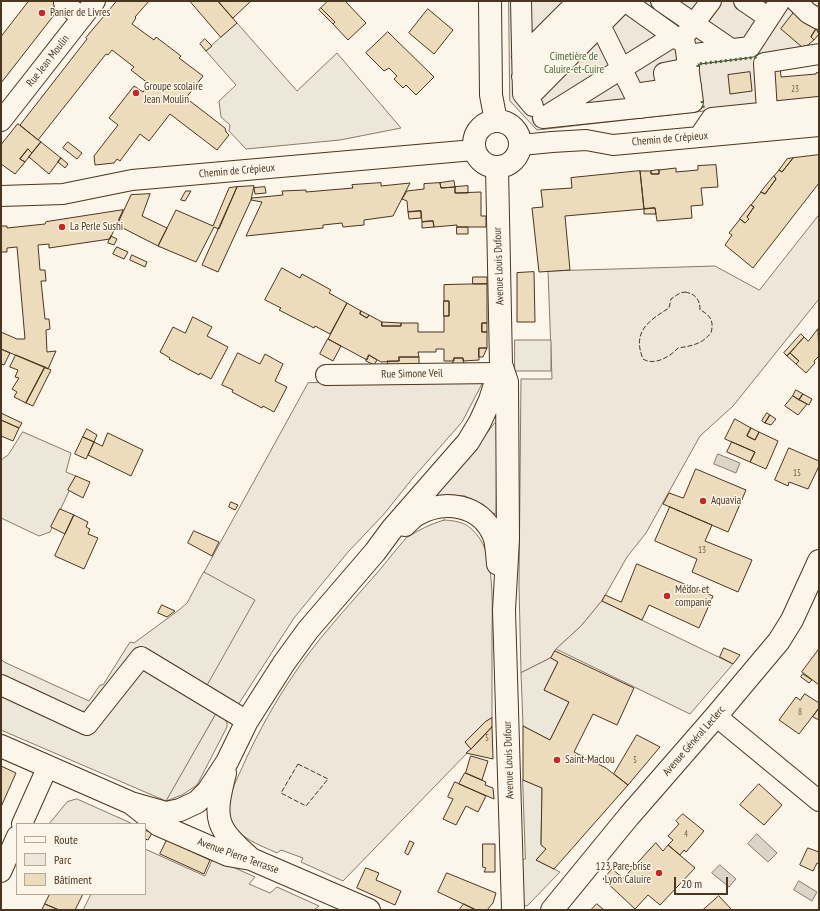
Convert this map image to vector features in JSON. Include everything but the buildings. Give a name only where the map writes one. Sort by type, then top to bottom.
[{"type":"main road","points":[[490,1],[491,95],[496,121]]},
{"type":"main road","points":[[496,121],[511,125],[520,137],[521,145],[516,159],[504,167],[497,168],[482,163],[474,150],[475,136],[478,130],[483,126],[496,121]]},
{"type":"main road","name":"Avenue Louis Dufour","points":[[497,168],[499,369]]},
{"type":"main road","points":[[131,803],[166,813],[180,810],[197,802],[208,791],[227,762],[247,721],[284,663],[308,630],[375,552],[392,529],[468,442],[480,422],[490,400],[499,369]]},
{"type":"main road","points":[[499,369],[507,382],[508,539],[504,610]]},
{"type":"main road","points":[[375,552],[416,515],[433,508],[450,505],[465,508],[478,514],[487,524],[494,537],[504,610]]},
{"type":"main road","name":"Avenue Général Leclerc","points":[[552,910],[629,816],[779,641],[792,620],[819,561]]},
{"type":"main road","name":"Avenue Louis Dufour","points":[[504,610],[513,910]]},
{"type":"main road","name":"Avenue Pierre Terrasse","points":[[1,746],[131,803],[159,825],[228,855],[251,859],[369,910]]},
{"type":"main road","points":[[227,762],[217,813],[222,829],[234,844],[251,859]]},
{"type":"street","name":"Rue Jean Moulin","points":[[1,121],[95,1]]},
{"type":"street","points":[[521,1],[523,94],[543,118]]},
{"type":"street","points":[[522,57],[578,1]]},
{"type":"street","points":[[522,77],[601,1]]},
{"type":"street","points":[[527,99],[624,1],[684,57]]},
{"type":"street","points":[[661,1],[731,49]]},
{"type":"street","points":[[638,101],[693,102],[684,57],[694,24],[711,1]]},
{"type":"street","points":[[744,1],[768,18]]},
{"type":"street","points":[[543,118],[622,68],[750,47],[780,1]]},
{"type":"street","points":[[796,1],[808,13],[819,19]]},
{"type":"street","points":[[64,3],[82,18]]},
{"type":"street","points":[[600,25],[638,101]]},
{"type":"street","points":[[768,112],[764,62],[819,54]]},
{"type":"street","points":[[543,118],[638,101],[667,90],[664,73],[684,57]]},
{"type":"street","points":[[699,137],[712,118],[819,107]]},
{"type":"street","name":"Chemin de Crépieux","points":[[521,145],[586,140],[614,145],[819,126]]},
{"type":"street","name":"Chemin de Crépieux","points":[[1,196],[63,194],[132,180],[474,150]]},
{"type":"street","name":"Rue Simone Veil","points":[[326,375],[499,369]]},
{"type":"street","points":[[1,685],[87,725],[141,658],[247,721]]},
{"type":"street","points":[[716,716],[819,801]]},
{"type":"street","points":[[22,823],[48,766]]},
{"type":"street","points":[[1,872],[16,838]]},
{"type":"green space","name":"Cimetière de Caluire-et-Cuire","points":[[509,1],[819,1],[819,34],[808,45],[757,57],[757,105],[537,130],[510,101]]},
{"type":"green space","points":[[819,215],[819,299],[733,406],[700,436],[646,533],[627,557],[602,601],[581,626],[556,649],[552,657],[521,673],[519,585],[521,379],[552,379],[548,271],[715,266],[759,290]]},
{"type":"green space","points":[[483,382],[462,422],[412,479],[384,514],[348,552],[294,618],[238,705],[206,687],[204,572],[308,383]]},
{"type":"green space","points":[[495,423],[497,425],[496,514],[465,496],[435,496],[473,451]]},
{"type":"green space","points":[[444,520],[460,522],[473,530],[485,549],[488,560],[492,587],[492,718],[485,722],[465,742],[471,749],[343,881],[301,862],[303,858],[281,850],[277,853],[248,839],[235,829],[231,823],[229,816],[229,802],[236,781],[256,739],[287,685],[311,650],[406,538],[434,523]]},
{"type":"green space","points":[[216,714],[226,720],[227,727],[197,785],[182,795],[166,801]]},
{"type":"green space","points":[[77,799],[131,823],[50,823],[67,802]]},
{"type":"green space","points":[[146,849],[205,876],[212,860],[215,859],[255,877],[249,884],[270,893],[277,887],[319,906],[314,910],[83,910],[90,895],[146,895]]},
{"type":"shaded area","points":[[237,23],[297,91],[337,53],[401,128],[340,140],[246,149],[229,131],[230,125],[221,117],[219,101],[236,85],[206,51]]},
{"type":"shaded area","points":[[515,340],[551,340],[551,371],[515,371]]},
{"type":"shaded area","points":[[23,432],[71,453],[66,472],[76,476],[50,532],[39,536],[1,518],[1,460],[8,455]]},
{"type":"shaded area","points":[[718,454],[740,463],[736,473],[714,464]]},
{"type":"shaded area","points":[[204,572],[255,600],[206,687],[223,701],[166,801],[1,730],[1,659],[4,662],[89,701],[100,685],[103,685],[130,642],[134,643],[187,603]]},
{"type":"shaded area","points":[[602,601],[733,664],[690,714],[556,649],[581,626]]},
{"type":"shaded area","points":[[551,658],[558,662],[544,690],[569,702],[550,740],[523,726],[521,673]]},
{"type":"shaded area","points":[[523,780],[542,788],[541,844],[546,849],[536,860],[560,872],[527,906],[523,905],[520,860],[525,859]]},
{"type":"shaded area","points":[[757,834],[777,853],[768,862],[748,844]]},
{"type":"shaded area","points":[[720,865],[736,879],[729,887],[712,873]]},
{"type":"shaded area","points":[[799,881],[817,892],[812,901],[794,890]]},
{"type":"hedge","points":[[698,67],[698,64],[757,57]]},
{"type":"hedge","points":[[702,101],[704,111]]},
{"type":"fence","points":[[685,292],[692,294],[697,298],[700,310],[707,314],[711,319],[711,333],[700,342],[678,348],[662,360],[652,362],[643,359],[639,341],[644,328],[669,308],[671,299],[680,293],[685,292]]},
{"type":"fence","points":[[298,764],[328,779],[306,806],[281,793],[298,764]]},
{"type":"place","name":"Panier de Livres","points":[[42,13]]},
{"type":"place","name":"Groupe scolaire Jean Moulin","points":[[136,93]]},
{"type":"place","name":"La Perle Sushi","points":[[62,227]]},
{"type":"place","name":"Aquavia","points":[[703,501]]},
{"type":"place","name":"Médor et companie","points":[[667,596]]},
{"type":"place","name":"Saint-Maclou","points":[[557,760]]},
{"type":"place","name":"123 Pare-brise Lyon Caluire","points":[[659,873]]}]
